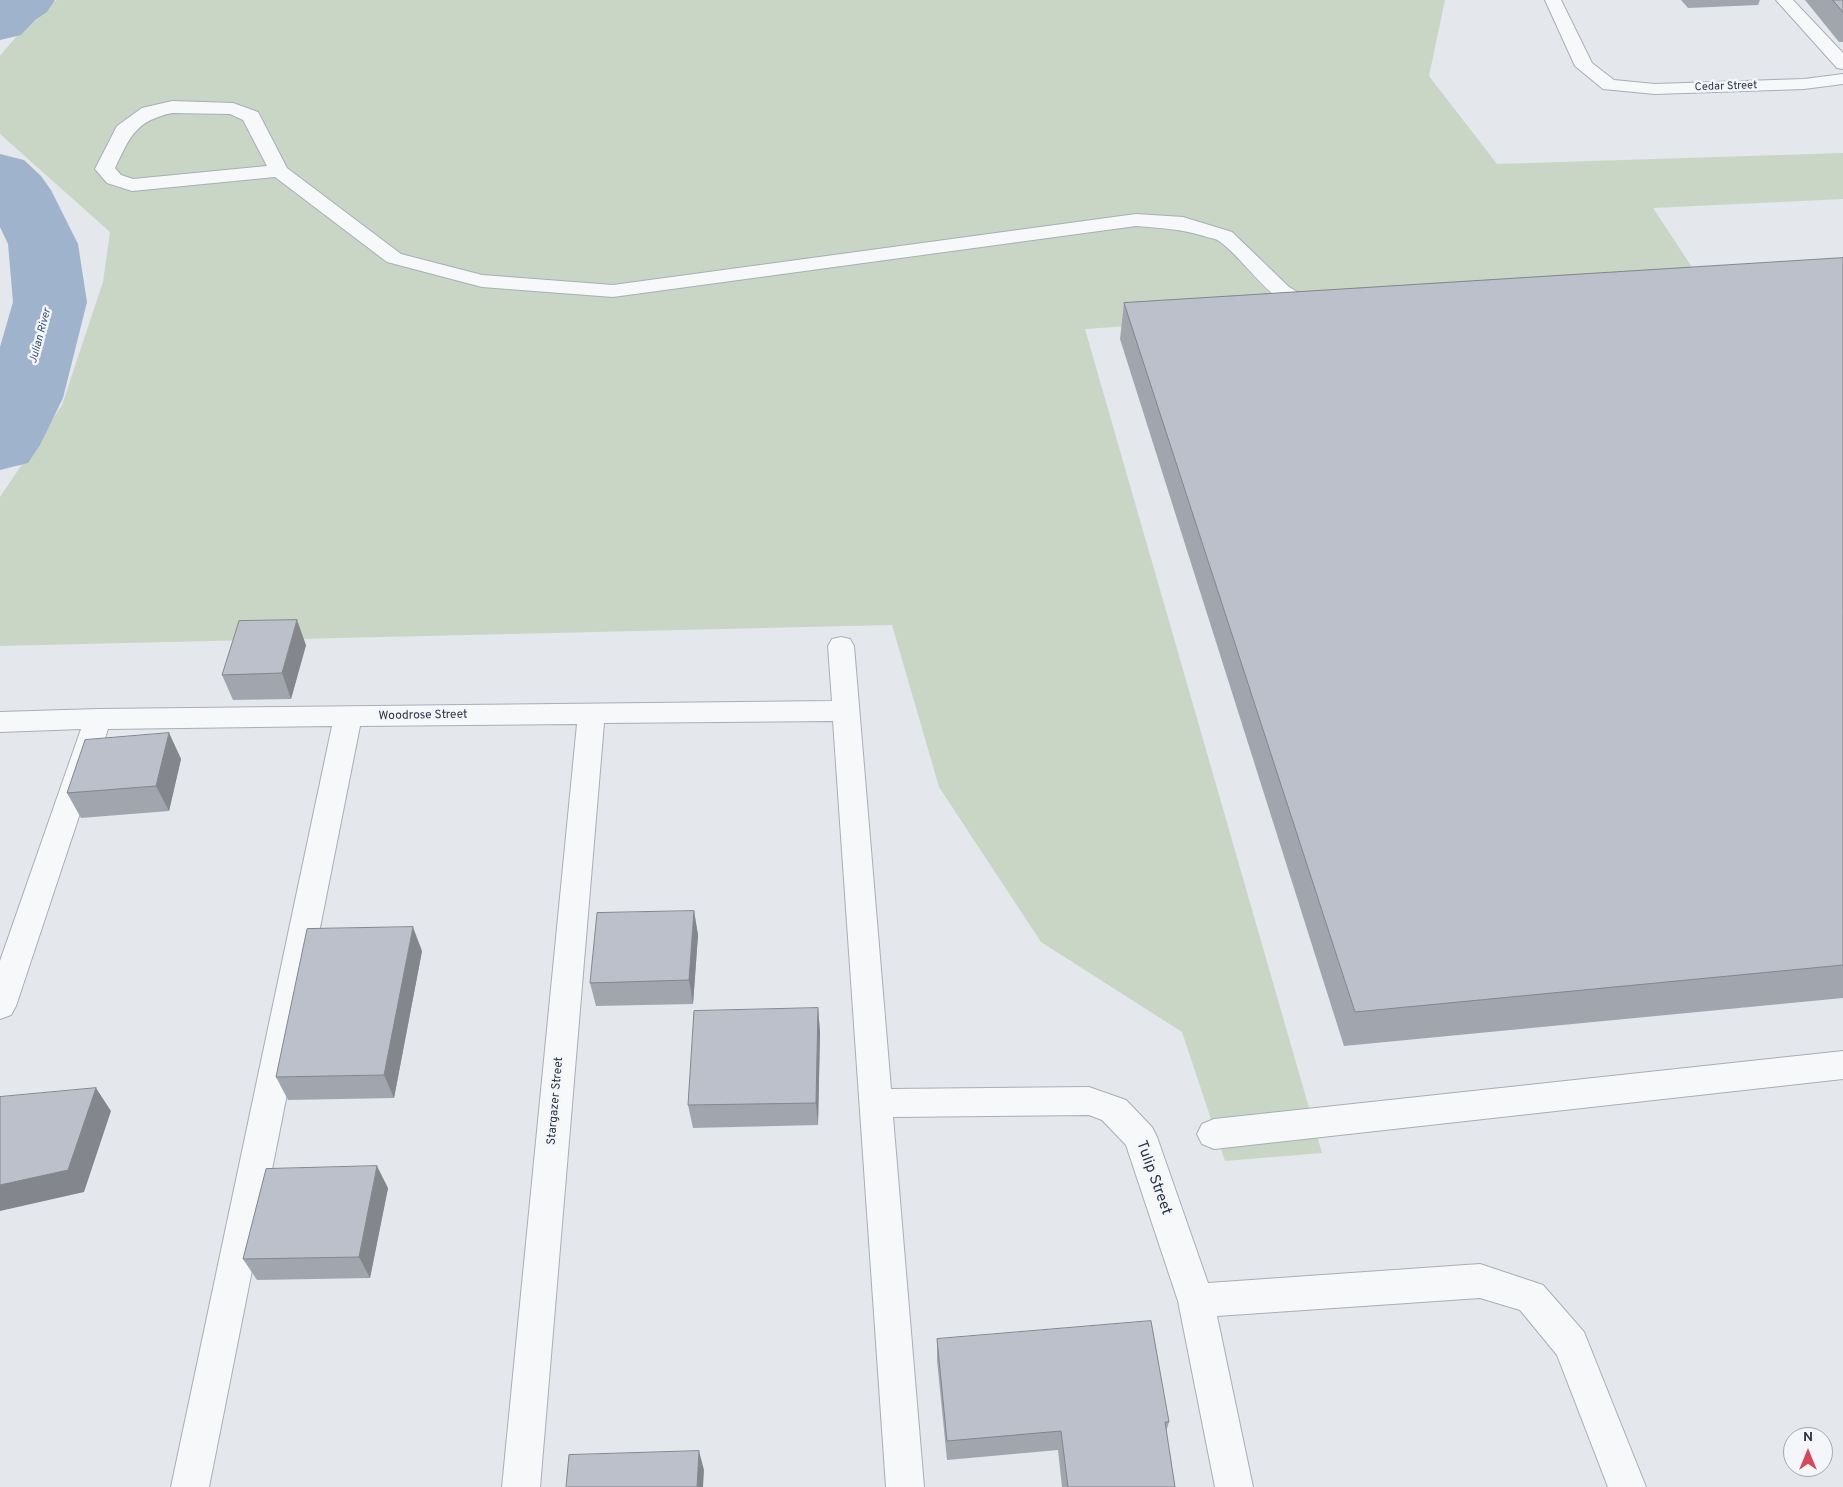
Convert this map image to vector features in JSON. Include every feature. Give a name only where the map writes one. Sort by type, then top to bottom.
[{"type":"street","name":"Cedar Street","points":[[1553,0],[1584,66],[1609,84],[1655,89],[1804,84],[1843,79]]},
{"type":"street","points":[[1784,0],[1843,64]]},
{"type":"street","points":[[279,171],[132,185],[114,179],[105,169],[124,130],[149,112],[172,107],[233,109],[251,116],[279,171],[394,258],[482,281],[613,291],[1136,220],[1183,222],[1225,236],[1282,291],[1305,306],[1339,310]]},
{"type":"street","points":[[841,646],[904,1487]]},
{"type":"street","name":"Woodrose Street","points":[[0,722],[98,719],[846,711]]},
{"type":"street","name":"Stargazer Street","points":[[521,1487],[591,714]]},
{"type":"street","points":[[190,1487],[348,717]]},
{"type":"street","points":[[0,1006],[98,719]]},
{"type":"street","points":[[1214,1134],[1843,1065]]},
{"type":"street","name":"Tulip Street","points":[[876,1103],[1089,1101],[1114,1110],[1140,1137],[1196,1301],[1234,1487]]},
{"type":"street","points":[[1196,1301],[1480,1281],[1531,1297],[1572,1344],[1627,1487]]},
{"type":"green space","points":[[57,0],[1445,0],[1429,76],[1497,164],[1843,153],[1843,199],[1653,208],[1709,293],[1274,316],[1085,329],[1322,1153],[1225,1161],[1182,1032],[1041,942],[939,787],[892,625],[0,646],[0,497],[62,405],[103,282],[110,232],[0,134],[0,56],[35,14]]},
{"type":"building","points":[[1833,0],[1843,0],[1843,12]]},
{"type":"building","points":[[1843,258],[1843,965],[1355,1012],[1124,303]]},
{"type":"building","points":[[297,620],[282,673],[222,675],[239,621]]},
{"type":"building","points":[[169,733],[156,786],[67,793],[85,740]]},
{"type":"building","points":[[694,911],[689,980],[590,983],[597,913]]},
{"type":"building","points":[[413,927],[384,1075],[276,1077],[307,929]]},
{"type":"building","points":[[818,1008],[816,1103],[688,1105],[694,1011]]},
{"type":"building","points":[[96,1088],[68,1170],[0,1185],[0,1097]]},
{"type":"building","points":[[377,1166],[359,1257],[243,1259],[266,1169]]},
{"type":"building","points":[[1151,1321],[1169,1422],[1165,1422],[1175,1487],[1068,1487],[1061,1431],[947,1441],[937,1339]]},
{"type":"building","points":[[699,1451],[697,1487],[566,1487],[569,1455]]},
{"type":"waterway","name":"Julian River","points":[[0,22],[14,7],[26,0]]},
{"type":"waterway","name":"Julian River","points":[[0,174],[17,190],[43,244],[50,302],[24,398],[0,445]]}]
